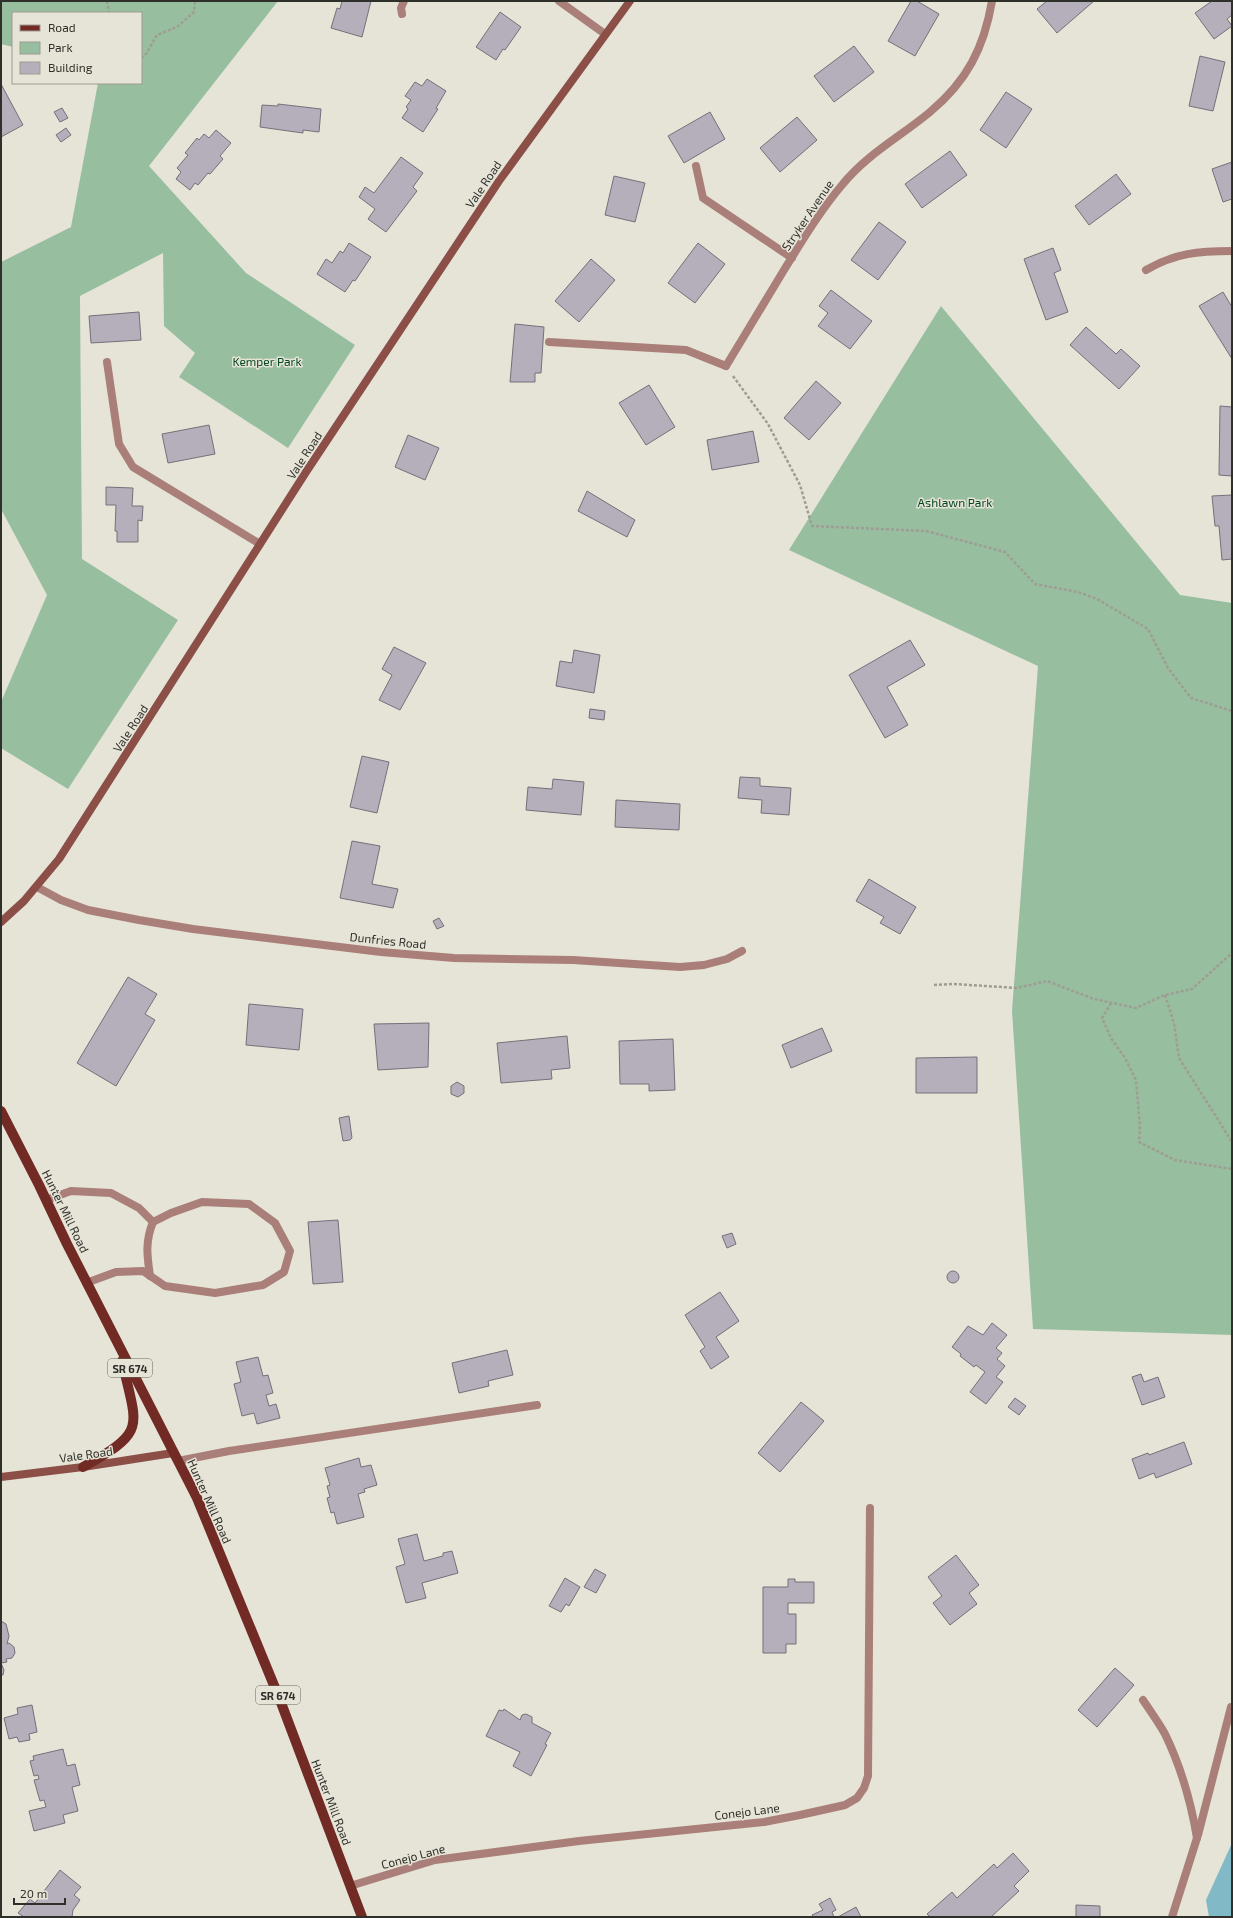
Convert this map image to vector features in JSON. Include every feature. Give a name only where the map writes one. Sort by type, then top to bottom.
[{"type":"main road","name":"Vale Road","points":[[1,922],[37,887],[59,858],[89,814],[260,544],[499,181],[630,1]]},
{"type":"main road","name":"Hunter Mill Road","points":[[1,1111],[118,1346],[197,1498],[280,1700],[362,1917]]},
{"type":"main road","points":[[83,1467],[116,1448],[126,1440],[134,1427],[134,1413],[118,1346]]},
{"type":"main road","name":"Vale Road","points":[[1,1476],[175,1457]]},
{"type":"street","points":[[402,14],[401,8],[404,1]]},
{"type":"street","points":[[559,1],[605,34]]},
{"type":"street","name":"Stryker Avenue","points":[[726,366],[820,212],[843,183],[878,149],[930,112],[951,92],[966,73],[978,52],[988,24],[992,1]]},
{"type":"street","points":[[696,166],[703,198],[792,258]]},
{"type":"street","points":[[1146,270],[1178,255],[1202,251],[1232,251]]},
{"type":"street","points":[[549,342],[686,350],[726,366]]},
{"type":"street","points":[[107,362],[119,444],[133,467],[260,544]]},
{"type":"street","name":"Dunfries Road","points":[[37,887],[61,900],[88,910],[139,920],[192,929],[381,952],[454,958],[573,960],[680,967],[704,965],[727,959],[742,951]]},
{"type":"street","points":[[46,1200],[71,1191],[111,1193],[139,1208],[153,1222]]},
{"type":"street","points":[[86,1282],[116,1272],[143,1271],[150,1276],[165,1286],[215,1293],[263,1284],[284,1272],[290,1251],[275,1223],[249,1204],[202,1202],[171,1213],[153,1222],[147,1236],[147,1255],[150,1276]]},
{"type":"street","points":[[175,1457],[229,1451],[537,1405]]},
{"type":"street","name":"Conejo Lane","points":[[350,1886],[435,1860],[579,1841],[764,1822],[845,1805],[857,1798],[864,1788],[868,1776],[870,1508]]},
{"type":"street","points":[[1143,1700],[1164,1733],[1180,1767],[1197,1838]]},
{"type":"street","points":[[1172,1917],[1197,1838],[1232,1707]]},
{"type":"path","points":[[107,1],[109,12]]},
{"type":"path","points":[[142,57],[146,54],[157,35],[177,27],[194,12],[195,1]]},
{"type":"path","points":[[726,366],[768,424],[800,485],[812,526],[926,532],[1005,552],[1035,584],[1078,592],[1097,599],[1148,629],[1168,668],[1191,698],[1232,711]]},
{"type":"path","points":[[934,985],[954,984],[1018,988],[1047,981],[1094,999],[1136,1008],[1165,995],[1192,989],[1232,953]]},
{"type":"path","points":[[1165,995],[1174,1023],[1179,1058],[1232,1142]]},
{"type":"path","points":[[1111,1003],[1102,1018],[1111,1038],[1125,1058],[1136,1080],[1139,1142],[1174,1160],[1232,1170]]},
{"type":"green space","name":"Kemper Park","points":[[1,1],[278,1],[149,166],[246,273],[355,345],[288,448],[179,377],[195,353],[164,326],[163,253],[80,296],[82,559],[178,620],[68,789],[1,748],[1,702],[47,595],[1,509],[1,262],[71,227],[98,84],[142,84],[142,12],[12,12],[12,47],[1,44]]},
{"type":"green space","name":"Ashlawn Park","points":[[941,306],[1180,595],[1232,603],[1232,1335],[1033,1329],[1012,1011],[1038,666],[789,550]]},
{"type":"water","points":[[1232,1843],[1232,1917],[1209,1917],[1206,1900]]},
{"type":"building","points":[[342,1],[371,1],[362,37],[331,28],[337,8],[340,9]]},
{"type":"building","points":[[911,1],[917,1],[939,14],[915,56],[888,41]]},
{"type":"building","points":[[1047,1],[1094,1],[1057,33],[1037,9]]},
{"type":"building","points":[[1212,1],[1232,1],[1232,15],[1227,19],[1232,26],[1214,39],[1195,13]]},
{"type":"building","points":[[500,12],[521,27],[496,60],[476,47]]},
{"type":"building","points":[[854,46],[874,72],[834,102],[814,76]]},
{"type":"building","points":[[1200,56],[1225,62],[1213,111],[1189,106]]},
{"type":"building","points":[[427,79],[446,91],[436,108],[438,109],[423,132],[402,118],[408,109],[406,107],[411,100],[405,96],[415,82],[422,86]]},
{"type":"building","points":[[1,84],[23,125],[1,137]]},
{"type":"building","points":[[1006,92],[1032,109],[1006,148],[980,130]]},
{"type":"building","points":[[278,104],[321,109],[319,132],[303,130],[303,133],[260,127],[262,105],[278,106]]},
{"type":"building","points":[[62,108],[68,118],[60,122],[54,112]]},
{"type":"building","points":[[710,112],[725,139],[684,163],[668,136]]},
{"type":"building","points":[[797,117],[817,140],[780,172],[760,148]]},
{"type":"building","points":[[66,128],[71,135],[61,142],[56,135]]},
{"type":"building","points":[[216,130],[231,143],[220,156],[223,159],[210,174],[208,173],[198,185],[195,183],[190,190],[176,179],[181,172],[177,168],[188,155],[185,153],[197,138],[199,140],[204,134],[209,138]]},
{"type":"building","points":[[950,151],[967,175],[922,208],[905,184]]},
{"type":"building","points":[[401,157],[423,173],[413,187],[417,191],[386,232],[368,219],[375,209],[359,197],[365,187],[374,193]]},
{"type":"building","points":[[1232,162],[1232,199],[1223,202],[1212,169]]},
{"type":"building","points":[[1116,174],[1131,194],[1089,225],[1075,206]]},
{"type":"building","points":[[614,176],[645,183],[635,222],[605,215]]},
{"type":"building","points":[[879,222],[906,242],[878,280],[851,260]]},
{"type":"building","points":[[349,243],[371,257],[355,281],[353,280],[345,292],[317,274],[326,259],[332,263],[340,251],[343,253]]},
{"type":"building","points":[[698,243],[725,264],[695,303],[668,283]]},
{"type":"building","points":[[1053,248],[1061,270],[1054,273],[1068,312],[1046,320],[1024,259]]},
{"type":"building","points":[[591,259],[615,280],[579,322],[555,301]]},
{"type":"building","points":[[831,290],[872,321],[850,349],[818,326],[828,313],[819,306]]},
{"type":"building","points":[[1223,292],[1232,307],[1232,359],[1199,306]]},
{"type":"building","points":[[139,312],[141,340],[91,343],[89,316]]},
{"type":"building","points":[[515,324],[544,327],[541,373],[535,373],[535,382],[510,382]]},
{"type":"building","points":[[1086,327],[1116,354],[1121,349],[1140,366],[1119,389],[1070,345]]},
{"type":"building","points":[[816,381],[841,403],[809,440],[784,418]]},
{"type":"building","points":[[649,385],[675,427],[646,445],[619,403]]},
{"type":"building","points":[[1220,406],[1232,407],[1232,476],[1219,475]]},
{"type":"building","points":[[209,425],[215,454],[168,463],[162,434]]},
{"type":"building","points":[[753,431],[759,462],[712,470],[707,440]]},
{"type":"building","points":[[408,435],[439,448],[425,480],[395,467]]},
{"type":"building","points":[[106,487],[133,488],[132,506],[143,506],[142,521],[138,520],[138,542],[117,542],[117,531],[115,531],[116,505],[106,505]]},
{"type":"building","points":[[587,491],[635,520],[627,537],[578,511]]},
{"type":"building","points":[[1232,495],[1232,559],[1222,560],[1219,526],[1215,526],[1212,496]]},
{"type":"building","points":[[910,640],[925,665],[887,687],[908,725],[885,738],[849,675]]},
{"type":"building","points":[[394,647],[426,663],[400,710],[379,700],[392,675],[382,669]]},
{"type":"building","points":[[574,650],[600,655],[594,693],[556,686],[560,661],[572,663]]},
{"type":"building","points":[[590,709],[605,711],[604,720],[589,718]]},
{"type":"building","points":[[362,756],[389,762],[377,813],[350,807]]},
{"type":"building","points":[[740,777],[760,778],[760,786],[791,788],[789,815],[761,813],[762,800],[738,798]]},
{"type":"building","points":[[553,779],[584,782],[581,815],[526,810],[528,787],[552,789]]},
{"type":"building","points":[[616,800],[680,804],[679,830],[615,827]]},
{"type":"building","points":[[352,841],[380,846],[372,884],[398,889],[393,908],[340,898]]},
{"type":"building","points":[[869,879],[916,907],[900,934],[880,923],[884,917],[856,901]]},
{"type":"building","points":[[439,918],[444,926],[437,929],[433,921]]},
{"type":"building","points":[[128,977],[157,994],[145,1014],[155,1020],[116,1086],[77,1063]]},
{"type":"building","points":[[249,1004],[303,1009],[299,1050],[246,1045]]},
{"type":"building","points":[[429,1023],[428,1067],[378,1070],[374,1024]]},
{"type":"building","points":[[822,1028],[832,1051],[791,1068],[782,1045]]},
{"type":"building","points":[[567,1036],[570,1068],[551,1070],[552,1079],[501,1083],[497,1043]]},
{"type":"building","points":[[673,1039],[675,1090],[649,1091],[649,1084],[620,1084],[619,1041]]},
{"type":"building","points":[[977,1057],[977,1093],[916,1093],[916,1058]]},
{"type":"building","points":[[457,1082],[464,1086],[464,1093],[458,1097],[451,1094],[451,1086]]},
{"type":"building","points":[[349,1116],[352,1138],[350,1140],[343,1141],[339,1118]]},
{"type":"building","points":[[338,1220],[343,1282],[313,1284],[308,1222]]},
{"type":"building","points":[[732,1233],[736,1244],[727,1248],[722,1236]]},
{"type":"building","points":[[951,1271],[955,1271],[959,1277],[955,1283],[951,1283],[947,1279],[947,1275]]},
{"type":"building","points":[[720,1292],[739,1321],[716,1337],[729,1357],[711,1369],[700,1351],[705,1347],[685,1315]]},
{"type":"building","points":[[992,1323],[1007,1335],[996,1348],[1002,1353],[997,1359],[1005,1366],[996,1377],[1003,1382],[986,1404],[970,1392],[985,1372],[976,1365],[974,1367],[960,1356],[961,1354],[952,1347],[968,1326],[983,1335]]},
{"type":"building","points":[[507,1350],[513,1375],[488,1381],[489,1386],[459,1393],[452,1363]]},
{"type":"building","points":[[258,1357],[263,1376],[268,1375],[273,1393],[266,1395],[269,1406],[276,1404],[280,1418],[257,1424],[254,1413],[242,1416],[234,1384],[241,1382],[236,1362]]},
{"type":"building","points":[[1141,1374],[1144,1382],[1158,1377],[1165,1397],[1142,1405],[1132,1377]]},
{"type":"building","points":[[1015,1398],[1026,1406],[1019,1415],[1008,1407]]},
{"type":"building","points":[[801,1402],[824,1421],[780,1472],[758,1453]]},
{"type":"building","points":[[1184,1442],[1192,1464],[1156,1478],[1154,1473],[1139,1479],[1132,1459],[1148,1453],[1149,1455]]},
{"type":"building","points":[[359,1458],[361,1467],[371,1465],[377,1485],[364,1489],[365,1492],[358,1494],[364,1517],[337,1524],[334,1512],[331,1513],[327,1498],[330,1497],[327,1486],[330,1485],[325,1468]]},
{"type":"building","points":[[417,1534],[424,1561],[443,1556],[443,1553],[452,1551],[458,1573],[422,1583],[426,1598],[406,1603],[396,1567],[405,1564],[398,1539]]},
{"type":"building","points":[[956,1555],[979,1585],[969,1593],[977,1604],[950,1625],[933,1603],[942,1596],[928,1577]]},
{"type":"building","points":[[595,1569],[606,1575],[596,1593],[584,1587]]},
{"type":"building","points":[[565,1578],[580,1587],[569,1606],[566,1604],[561,1612],[549,1606]]},
{"type":"building","points":[[788,1579],[795,1579],[795,1582],[814,1582],[814,1603],[788,1603],[788,1614],[796,1614],[796,1644],[786,1644],[786,1653],[763,1653],[763,1587],[788,1587]]},
{"type":"building","points":[[1,1621],[6,1624],[9,1636],[7,1644],[9,1643],[14,1647],[15,1653],[12,1658],[6,1659],[7,1662],[1,1663]]},
{"type":"building","points":[[1,1663],[4,1670],[3,1675],[1,1675]]},
{"type":"building","points":[[1115,1668],[1134,1685],[1097,1727],[1078,1710]]},
{"type":"building","points":[[32,1705],[37,1732],[29,1734],[30,1740],[19,1742],[17,1737],[9,1739],[4,1718],[18,1714],[17,1708]]},
{"type":"building","points":[[504,1709],[520,1720],[522,1715],[526,1714],[532,1717],[532,1723],[551,1733],[545,1744],[547,1745],[531,1776],[513,1766],[520,1752],[486,1736],[499,1710],[503,1711]]},
{"type":"building","points":[[63,1749],[67,1766],[75,1764],[80,1785],[72,1787],[78,1811],[63,1815],[65,1823],[34,1831],[29,1811],[46,1807],[44,1800],[40,1801],[34,1780],[39,1779],[38,1775],[34,1776],[30,1761],[34,1760],[33,1756]]},
{"type":"building","points":[[1013,1853],[1029,1871],[1014,1886],[1019,1891],[991,1917],[930,1917],[927,1914],[952,1892],[957,1898],[994,1864],[997,1868]]},
{"type":"building","points":[[60,1870],[81,1887],[74,1895],[80,1900],[73,1910],[72,1917],[24,1917],[18,1913],[30,1899],[35,1903]]},
{"type":"building","points":[[830,1898],[836,1910],[832,1912],[834,1917],[813,1917],[812,1915],[823,1910],[819,1904]]},
{"type":"building","points":[[1076,1905],[1100,1906],[1100,1917],[1076,1917]]},
{"type":"building","points":[[856,1907],[861,1917],[838,1917]]}]
